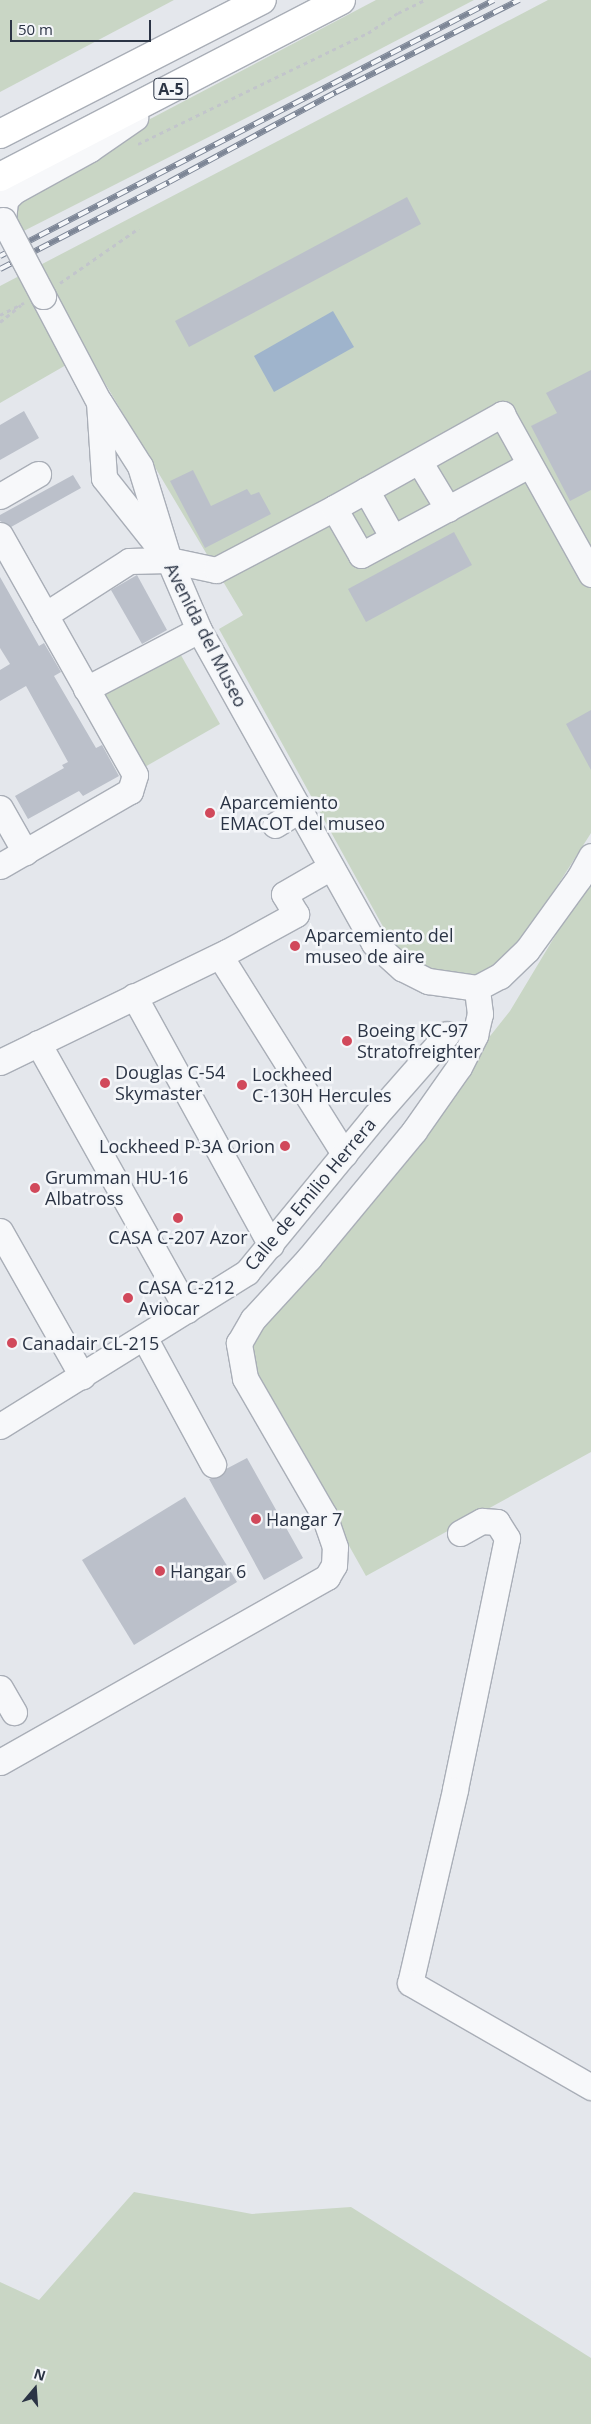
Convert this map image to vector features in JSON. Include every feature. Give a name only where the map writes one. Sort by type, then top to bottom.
[{"type":"highway","points":[[67,98],[93,70],[137,44],[224,0]]},
{"type":"highway","name":"A-5","points":[[2,131],[262,0]]},
{"type":"highway","name":"A-5","points":[[0,177],[341,0]]},
{"type":"street","points":[[2,219],[4,200],[14,190],[90,149],[206,71]]},
{"type":"street","name":"Avenida del Museo","points":[[2,219],[33,299],[78,362],[98,398],[104,478],[169,560],[199,630],[374,942],[402,968],[428,981],[477,988]]},
{"type":"street","points":[[98,398],[140,466],[169,560]]},
{"type":"street","points":[[45,615],[129,561],[169,560],[216,570],[334,508],[502,414],[529,465],[589,564]]},
{"type":"street","points":[[419,461],[448,509]]},
{"type":"street","points":[[334,508],[361,555],[529,465]]},
{"type":"street","points":[[0,496],[38,474]]},
{"type":"street","points":[[366,490],[393,538]]},
{"type":"street","points":[[0,535],[135,775],[130,791],[0,866]]},
{"type":"street","points":[[86,689],[199,630]]},
{"type":"street","points":[[0,808],[25,852]]},
{"type":"street","points":[[275,825],[299,810]]},
{"type":"street","points":[[0,1762],[327,1577],[334,1565],[335,1547],[330,1531],[324,1515],[245,1378],[240,1343],[253,1319],[309,1258],[408,1138],[459,1067],[475,1036],[480,1014],[477,988],[500,976],[527,950],[578,878],[591,856]]},
{"type":"street","points":[[0,1062],[223,954],[296,914],[284,894],[331,867]]},
{"type":"street","points":[[223,954],[344,1154]]},
{"type":"street","points":[[134,996],[271,1245]]},
{"type":"street","name":"Calle de Emilio Herrera","points":[[0,1426],[247,1272],[344,1154],[447,1034]]},
{"type":"street","points":[[38,1043],[187,1310]]},
{"type":"street","points":[[0,1231],[82,1376]]},
{"type":"street","points":[[144,1337],[213,1464]]},
{"type":"street","points":[[460,1533],[482,1521],[497,1522],[507,1538],[454,1790],[410,1983],[591,2087]]},
{"type":"street","points":[[0,1688],[14,1712]]},
{"type":"path","points":[[134,146],[368,33],[398,13],[425,0]]},
{"type":"path","points":[[0,322],[139,228]]},
{"type":"green space","points":[[0,0],[174,0],[0,92]]},
{"type":"green space","points":[[376,0],[474,0],[0,243],[0,198]]},
{"type":"green space","points":[[548,0],[591,0],[591,833],[554,891],[511,951],[493,970],[477,976],[428,970],[387,946],[386,932],[219,629],[243,615],[87,353],[0,403],[0,286]]},
{"type":"green space","points":[[178,650],[220,724],[143,768],[99,693]]},
{"type":"green space","points":[[591,876],[591,1452],[366,1576],[255,1378],[253,1348],[266,1318],[510,1011]]},
{"type":"green space","points":[[134,2192],[252,2214],[351,2207],[591,2358],[591,2424],[0,2424],[0,2282],[39,2300]]},
{"type":"water","points":[[333,311],[354,347],[274,392],[254,356]]},
{"type":"building","points":[[407,197],[421,224],[189,347],[175,321]]},
{"type":"building","points":[[591,370],[591,490],[570,501],[531,426],[557,413],[546,393]]},
{"type":"building","points":[[24,411],[39,438],[0,460],[0,425]]},
{"type":"building","points":[[193,470],[211,506],[247,489],[251,495],[259,492],[271,514],[205,548],[170,481]]},
{"type":"building","points":[[73,475],[81,488],[11,527],[0,521],[0,515]]},
{"type":"building","points":[[454,532],[472,565],[366,622],[348,589]]},
{"type":"building","points":[[137,575],[167,630],[142,644],[111,590]]},
{"type":"building","points":[[0,577],[39,646],[44,643],[61,672],[54,676],[96,748],[102,745],[119,776],[83,796],[79,791],[28,819],[15,796],[64,768],[62,765],[68,762],[26,686],[0,701],[0,670],[10,664],[0,648]]},
{"type":"building","points":[[591,710],[591,770],[566,724]]},
{"type":"building","name":"Hangar 7","points":[[247,1458],[303,1558],[264,1580],[209,1479],[219,1477],[226,1469]]},
{"type":"building","name":"Hangar 6","points":[[185,1497],[237,1582],[134,1645],[82,1560]]},
{"type":"railway","points":[[0,256],[494,0]]},
{"type":"railway","points":[[0,269],[169,182],[336,92],[519,0]]},
{"type":"place","name":"Aparcemiento EMACOT del museo","points":[[210,813]]},
{"type":"place","name":"Aparcemiento del museo de aire","points":[[295,946]]},
{"type":"place","name":"Boeing KC-97 Stratofreighter","points":[[347,1041]]},
{"type":"place","name":"Douglas C-54 Skymaster","points":[[105,1083]]},
{"type":"place","name":"Lockheed C-130H Hercules","points":[[242,1085]]},
{"type":"place","name":"Lockheed P-3A Orion","points":[[285,1146]]},
{"type":"place","name":"Grumman HU-16 Albatross","points":[[35,1188]]},
{"type":"place","name":"CASA C-207 Azor","points":[[178,1218]]},
{"type":"place","name":"CASA C-212 Aviocar","points":[[128,1298]]},
{"type":"place","name":"Canadair CL-215","points":[[12,1343]]},
{"type":"place","name":"Hangar 7","points":[[256,1519]]},
{"type":"place","name":"Hangar 6","points":[[160,1571]]}]
